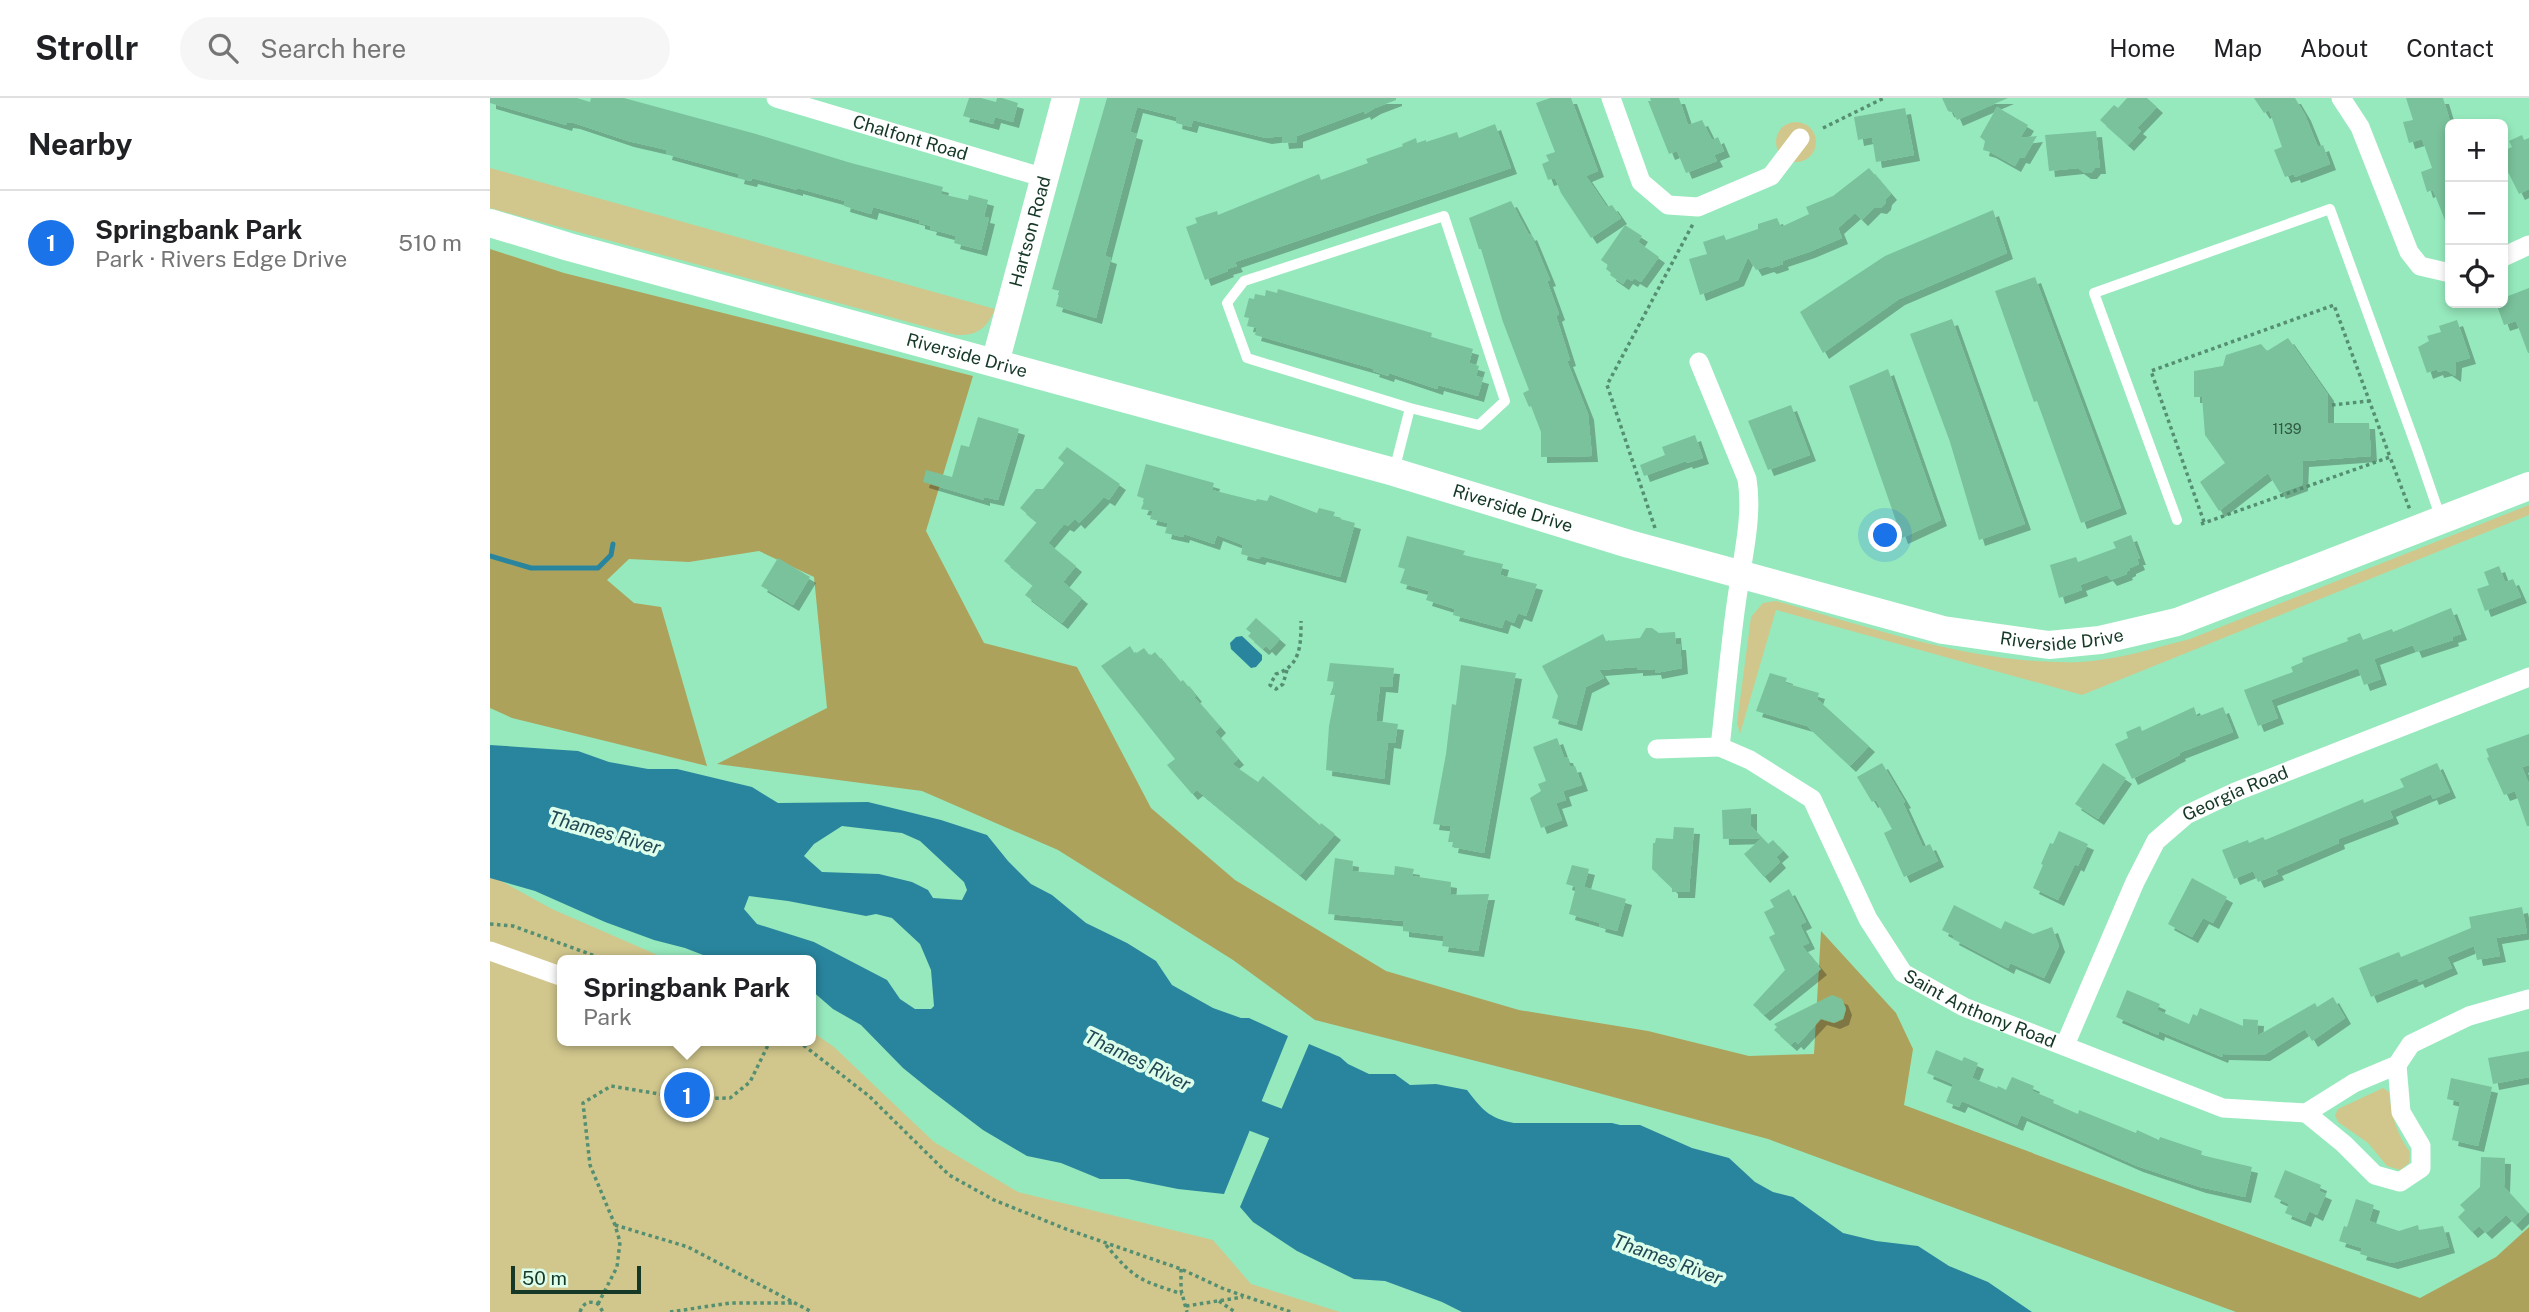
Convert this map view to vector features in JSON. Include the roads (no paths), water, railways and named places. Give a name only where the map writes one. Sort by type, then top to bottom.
[{"type":"main road","name":"Hartson Road","points":[[995,363],[1066,98]]},
{"type":"main road","name":"Riverside Drive","points":[[490,223],[569,247],[1394,472],[1655,551],[1943,630],[2049,645],[2100,640],[2177,622],[2529,486]]},
{"type":"street","name":"Chalfont Road","points":[[776,98],[833,106],[1045,178]]},
{"type":"street","points":[[1611,98],[1641,182],[1668,205],[1698,207],[1771,176],[1800,138]]},
{"type":"street","points":[[2341,98],[2360,127],[2409,252],[2420,266],[2445,272]]},
{"type":"street","points":[[2508,255],[2529,245]]},
{"type":"street","points":[[1699,362],[1747,479],[1749,493],[1720,747]]},
{"type":"street","name":"Georgia Road","points":[[2065,1045],[2135,882],[2156,841],[2186,815],[2235,792],[2529,677]]},
{"type":"street","name":"Saint Anthony Road","points":[[1657,749],[1720,747],[1750,760],[1812,799],[1868,919],[1902,973],[1964,1007],[2223,1108],[2306,1114]]},
{"type":"street","points":[[490,951],[557,975]]},
{"type":"street","points":[[2397,1065],[2401,1112],[2421,1146],[2421,1168],[2400,1182],[2375,1175],[2344,1144],[2306,1114],[2354,1083],[2397,1065],[2411,1044],[2469,1016],[2529,999]]},
{"type":"lane","points":[[2177,520],[2094,293],[2330,209],[2441,520]]},
{"type":"lane","points":[[1444,216],[1505,401],[1479,425],[1410,408],[1247,358],[1227,303],[1244,281],[1444,216]]},
{"type":"lane","points":[[1394,472],[1410,408]]},
{"type":"water","points":[[1242,636],[1262,655],[1262,660],[1256,667],[1251,668],[1231,649],[1230,643],[1236,637]]},
{"type":"water","points":[[490,745],[578,751],[609,762],[648,769],[677,769],[752,787],[778,803],[868,802],[941,820],[987,835],[1031,884],[1052,895],[1086,923],[1156,961],[1172,985],[1213,1008],[1241,1018],[1249,1018],[1288,1036],[1224,1194],[1178,1189],[1128,1179],[1100,1179],[1061,1163],[1027,1156],[983,1130],[929,1089],[903,1068],[861,1025],[833,1009],[816,994],[816,955],[703,955],[605,922],[535,891],[490,878]],"holes":[[[842,826],[902,833],[920,841],[964,882],[967,890],[962,900],[933,898],[928,890],[912,882],[879,874],[822,872],[804,856],[814,844]],[[749,896],[866,916],[876,914],[892,918],[920,944],[931,970],[934,1006],[931,1009],[915,1009],[900,999],[887,980],[814,942],[757,924],[744,909]]]},
{"type":"water","points":[[1309,1044],[1340,1057],[1369,1074],[1395,1074],[1410,1085],[1436,1084],[1467,1090],[1486,1112],[1505,1121],[1640,1125],[1692,1148],[1729,1158],[1755,1182],[1773,1192],[1793,1197],[1843,1233],[1876,1241],[1918,1246],[1949,1266],[1988,1282],[2032,1312],[1462,1312],[1385,1281],[1354,1279],[1297,1251],[1253,1222],[1240,1207]]},
{"type":"waterway","points":[[490,556],[531,568],[598,568],[611,555],[613,544]]},
{"type":"waterway","name":"Thames River","points":[[1216,1098],[1314,1138]]},
{"type":"place","name":"Springbank Park","points":[[687,1095]]}]
